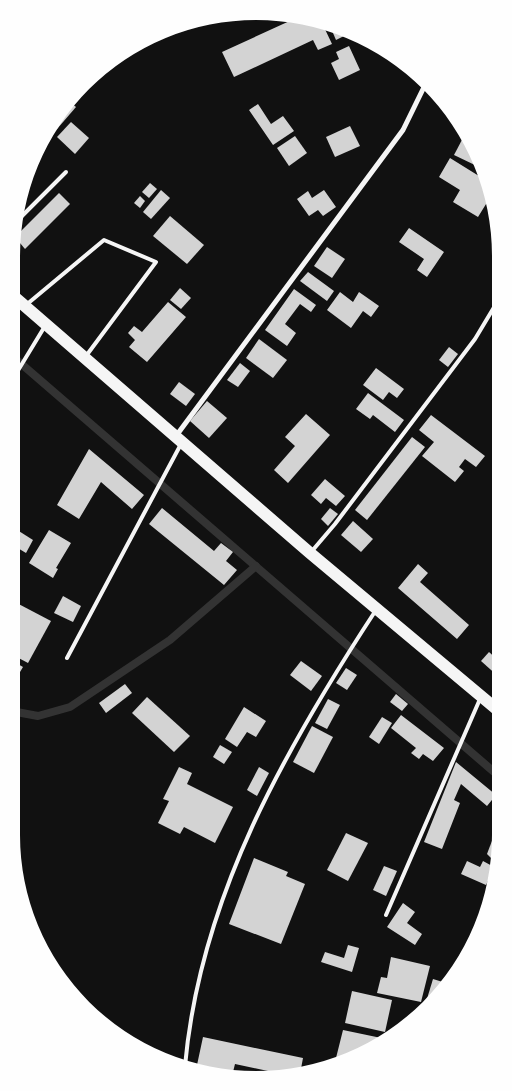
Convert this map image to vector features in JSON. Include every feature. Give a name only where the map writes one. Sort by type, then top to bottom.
[{"type":"main road","points":[[20,302],[310,553],[492,705]]},
{"type":"street","points":[[179,439],[403,130],[423,89]]},
{"type":"lane","points":[[24,214],[66,172]]},
{"type":"lane","points":[[25,306],[104,240],[156,262],[85,358]]},
{"type":"lane","points":[[310,553],[335,524],[475,339],[492,311]]},
{"type":"lane","points":[[20,367],[46,324]]},
{"type":"lane","points":[[67,658],[179,439]]},
{"type":"lane","points":[[186,1060],[197,990],[221,903],[255,820],[279,770],[324,690],[377,609]]},
{"type":"lane","points":[[386,915],[481,695]]},
{"type":"building","points":[[287,22],[326,31],[332,44],[318,50],[313,40],[234,77],[222,52]]},
{"type":"building","points":[[333,33],[342,37],[336,40]]},
{"type":"building","points":[[349,46],[360,70],[339,80],[331,63],[339,59],[336,52]]},
{"type":"building","points":[[258,104],[271,124],[283,116],[294,131],[273,145],[249,110]]},
{"type":"building","points":[[74,106],[76,107],[59,127]]},
{"type":"building","points":[[71,122],[89,138],[75,154],[57,137]]},
{"type":"building","points":[[350,126],[360,146],[335,157],[326,137]]},
{"type":"building","points":[[295,136],[307,153],[289,166],[277,148]]},
{"type":"building","points":[[462,141],[473,164],[454,155]]},
{"type":"building","points":[[450,158],[477,175],[486,204],[478,217],[453,202],[460,190],[439,177]]},
{"type":"building","points":[[150,183],[157,189],[149,198],[142,192]]},
{"type":"building","points":[[161,190],[170,198],[151,219],[143,212]]},
{"type":"building","points":[[324,190],[336,207],[323,216],[318,210],[309,216],[297,199],[308,191],[312,198]]},
{"type":"building","points":[[59,193],[70,204],[25,249],[21,244],[22,230]]},
{"type":"building","points":[[140,196],[145,201],[140,208],[134,203]]},
{"type":"building","points":[[170,216],[204,245],[187,264],[153,236]]},
{"type":"building","points":[[409,228],[444,252],[427,277],[417,270],[424,259],[399,242]]},
{"type":"building","points":[[327,247],[345,259],[332,278],[314,266]]},
{"type":"building","points":[[308,272],[334,291],[327,301],[300,281]]},
{"type":"building","points":[[180,288],[191,298],[181,309],[170,300]]},
{"type":"building","points":[[294,289],[316,305],[311,312],[300,304],[285,324],[296,333],[287,346],[265,330]]},
{"type":"building","points":[[340,292],[353,302],[359,292],[379,306],[371,317],[363,311],[351,328],[327,310]]},
{"type":"building","points":[[168,302],[186,317],[147,362],[129,347],[135,340],[128,333],[134,326],[142,332]]},
{"type":"building","points":[[259,339],[287,360],[273,378],[246,358]]},
{"type":"building","points":[[449,347],[458,354],[448,367],[439,360]]},
{"type":"building","points":[[240,363],[250,371],[238,387],[227,380]]},
{"type":"building","points":[[376,368],[404,389],[397,398],[389,392],[383,400],[363,385]]},
{"type":"building","points":[[179,382],[195,394],[186,406],[170,394]]},
{"type":"building","points":[[368,393],[404,420],[395,432],[373,415],[370,419],[356,409]]},
{"type":"building","points":[[207,401],[227,418],[209,438],[190,421]]},
{"type":"building","points":[[306,414],[330,435],[288,483],[274,470],[295,446],[285,437]]},
{"type":"building","points":[[431,415],[485,456],[476,467],[465,459],[459,467],[464,471],[455,482],[422,456],[434,442],[419,430]]},
{"type":"building","points":[[412,437],[425,447],[367,520],[355,510]]},
{"type":"building","points":[[89,449],[144,495],[132,509],[101,482],[79,519],[57,505]]},
{"type":"building","points":[[325,479],[345,496],[336,506],[326,498],[321,504],[311,495]]},
{"type":"building","points":[[162,508],[214,551],[221,543],[233,552],[226,561],[237,570],[224,585],[149,524]]},
{"type":"building","points":[[330,508],[338,514],[328,526],[321,519]]},
{"type":"building","points":[[353,521],[373,539],[361,552],[341,535]]},
{"type":"building","points":[[49,530],[71,543],[56,568],[58,569],[53,578],[29,563]]},
{"type":"building","points":[[20,532],[33,540],[26,553],[20,549]]},
{"type":"building","points":[[418,564],[428,573],[420,582],[469,625],[457,639],[398,588]]},
{"type":"building","points":[[63,596],[81,606],[73,622],[54,613]]},
{"type":"building","points":[[20,605],[51,621],[28,663],[20,659]]},
{"type":"building","points":[[489,652],[492,655],[492,671],[481,661]]},
{"type":"building","points":[[301,661],[322,676],[311,691],[290,675]]},
{"type":"building","points":[[346,668],[357,675],[347,690],[336,683]]},
{"type":"building","points":[[125,684],[132,693],[106,713],[99,703]]},
{"type":"building","points":[[396,694],[408,704],[402,711],[390,702]]},
{"type":"building","points":[[147,697],[190,736],[174,752],[132,713]]},
{"type":"building","points":[[328,699],[340,705],[327,729],[315,723]]},
{"type":"building","points":[[244,707],[266,721],[256,737],[247,732],[237,747],[225,739]]},
{"type":"building","points":[[401,715],[444,748],[433,761],[423,754],[419,759],[411,753],[416,748],[391,728]]},
{"type":"building","points":[[382,717],[392,723],[379,744],[369,737]]},
{"type":"building","points":[[312,726],[333,737],[314,773],[293,762]]},
{"type":"building","points":[[220,745],[232,752],[224,764],[213,757]]},
{"type":"building","points":[[456,762],[492,792],[492,800],[487,806],[461,784],[454,800],[460,803],[442,849],[424,842]]},
{"type":"building","points":[[179,767],[192,773],[187,784],[233,807],[215,843],[184,827],[180,834],[158,823],[169,801],[163,799]]},
{"type":"building","points":[[259,767],[269,773],[257,796],[247,790]]},
{"type":"building","points":[[346,833],[368,843],[348,881],[327,870]]},
{"type":"building","points":[[492,842],[491,858],[487,854]]},
{"type":"building","points":[[254,858],[288,872],[286,876],[305,884],[281,944],[229,924]]},
{"type":"building","points":[[467,861],[480,867],[483,861],[490,865],[486,885],[461,874]]},
{"type":"building","points":[[384,866],[397,871],[386,896],[373,890]]},
{"type":"building","points":[[403,903],[415,912],[407,923],[422,934],[415,945],[387,927]]},
{"type":"building","points":[[348,945],[359,948],[352,972],[321,962],[325,952],[344,958]]},
{"type":"building","points":[[391,957],[430,966],[421,1002],[377,993],[381,977],[387,978]]},
{"type":"building","points":[[433,979],[441,981],[433,991],[428,997]]},
{"type":"building","points":[[352,991],[392,1000],[385,1032],[345,1023]]},
{"type":"building","points":[[343,1030],[377,1037],[360,1047],[336,1056]]},
{"type":"building","points":[[203,1037],[303,1058],[301,1066],[265,1070],[235,1064],[234,1070],[197,1063]]},
{"type":"waterway","points":[[20,363],[492,770]]},
{"type":"waterway","points":[[20,713],[38,716],[70,707],[170,640],[256,566]]}]
